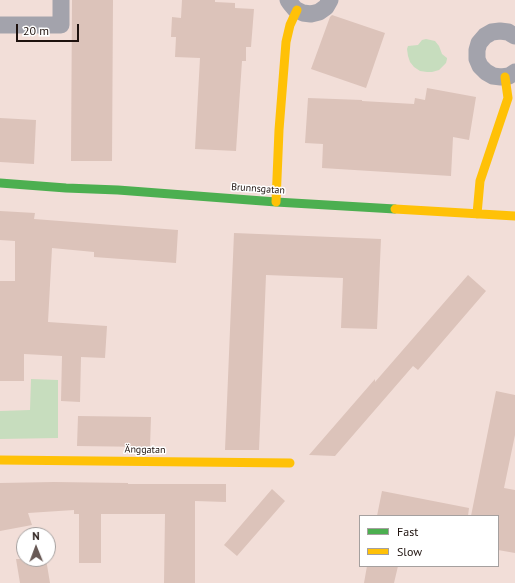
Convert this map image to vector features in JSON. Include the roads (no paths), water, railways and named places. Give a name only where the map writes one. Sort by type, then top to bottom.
[{"type":"street","points":[[0,25],[61,25],[60,0]]},
{"type":"street","points":[[293,5],[303,13],[311,14],[319,12],[326,7],[330,0]]},
{"type":"street","points":[[276,202],[279,130],[286,42],[293,5]]},
{"type":"street","points":[[477,214],[480,181],[508,98],[510,74],[501,78],[486,72],[480,66],[477,59],[477,50],[485,36],[492,32],[500,30],[515,36]]},
{"type":"street","name":"Brunnsgatan","points":[[0,183],[276,202],[515,216]]},
{"type":"street","name":"Änggatan","points":[[0,460],[290,463]]}]
